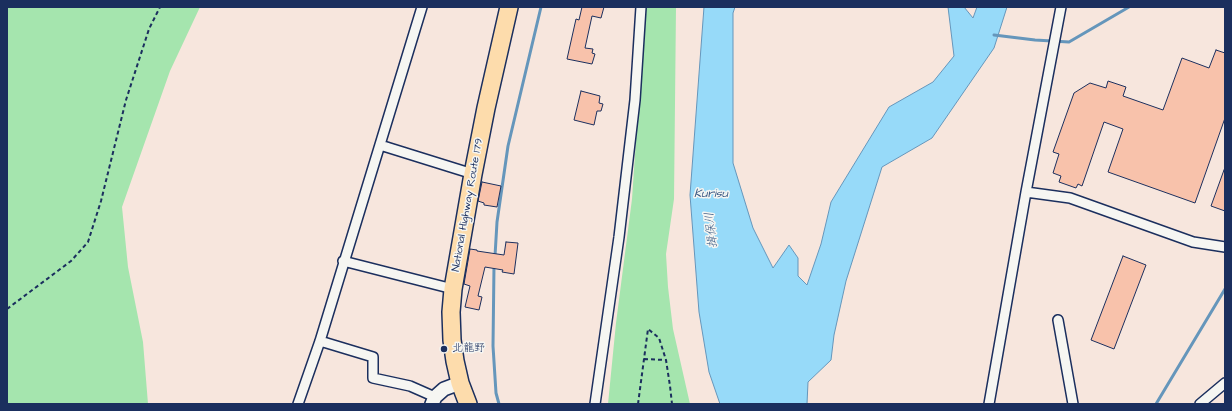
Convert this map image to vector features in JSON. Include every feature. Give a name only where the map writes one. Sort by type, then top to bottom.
[{"type":"highway","name":"National Highway Route 179","points":[[468,404],[460,383],[455,361],[451,328],[453,289],[486,108],[509,7]]},
{"type":"street","points":[[298,404],[320,341],[343,261],[422,7]]},
{"type":"street","points":[[595,404],[618,245],[635,100],[640,7]]},
{"type":"street","points":[[989,404],[1026,192],[1061,7]]},
{"type":"street","points":[[380,145],[473,174]]},
{"type":"street","points":[[1026,192],[1070,198],[1193,242],[1225,247]]},
{"type":"street","points":[[343,261],[453,289]]},
{"type":"street","points":[[1058,320],[1073,404]]},
{"type":"street","points":[[320,341],[374,357],[373,378],[410,386],[434,400],[444,389],[460,383]]},
{"type":"street","points":[[1200,404],[1225,383]]},
{"type":"path","points":[[7,309],[72,261],[88,242],[101,201],[126,100],[149,29],[160,7]]},
{"type":"path","points":[[638,404],[648,329],[659,338],[666,360],[672,404]]},
{"type":"path","points":[[644,359],[666,360]]},
{"type":"green space","points":[[7,7],[200,7],[170,71],[122,207],[128,267],[143,342],[148,404],[7,404]]},
{"type":"green space","points":[[645,7],[676,7],[674,199],[666,254],[673,329],[690,404],[608,404],[616,323],[632,199]]},
{"type":"water","points":[[704,7],[735,7],[733,13],[733,163],[753,228],[773,268],[789,245],[798,258],[798,276],[807,285],[821,244],[831,202],[889,107],[933,82],[954,56],[948,7],[964,7],[973,18],[977,7],[1007,7],[994,48],[932,138],[882,167],[846,281],[834,335],[831,360],[808,382],[807,404],[720,404],[709,372],[699,312],[690,195]]},
{"type":"building","points":[[582,7],[604,7],[601,18],[592,16],[585,48],[593,49],[592,53],[595,54],[592,64],[567,59],[576,19],[579,20]]},
{"type":"building","points":[[1216,50],[1225,53],[1225,118],[1195,203],[1108,172],[1123,129],[1104,122],[1082,186],[1078,184],[1076,188],[1059,182],[1061,176],[1053,173],[1059,154],[1053,152],[1074,93],[1090,83],[1106,88],[1108,81],[1126,87],[1123,96],[1163,110],[1182,58],[1209,68]]},
{"type":"building","points":[[581,91],[600,96],[599,103],[603,104],[601,111],[597,111],[594,125],[574,120]]},
{"type":"building","points":[[1225,170],[1225,211],[1211,206]]},
{"type":"building","points":[[482,182],[501,186],[497,207],[484,205],[484,203],[478,201]]},
{"type":"building","points":[[506,242],[518,243],[514,274],[502,272],[503,270],[485,267],[478,296],[482,297],[479,310],[465,307],[470,286],[464,284],[470,249],[504,255]]},
{"type":"building","points":[[1123,256],[1146,265],[1114,349],[1091,340]]},
{"type":"waterway","points":[[495,256],[497,222],[508,146],[541,7]]},
{"type":"waterway","points":[[994,35],[1069,42],[1129,7]]},
{"type":"waterway","points":[[494,266],[493,346],[496,393],[499,404]]},
{"type":"waterway","points":[[1156,404],[1225,289]]},
{"type":"place","name":"北龍野","points":[[444,349]]},
{"type":"water label","name":"Kurisu","points":[[711,194]]},
{"type":"water label","name":"揖保川","points":[[712,230]]}]
